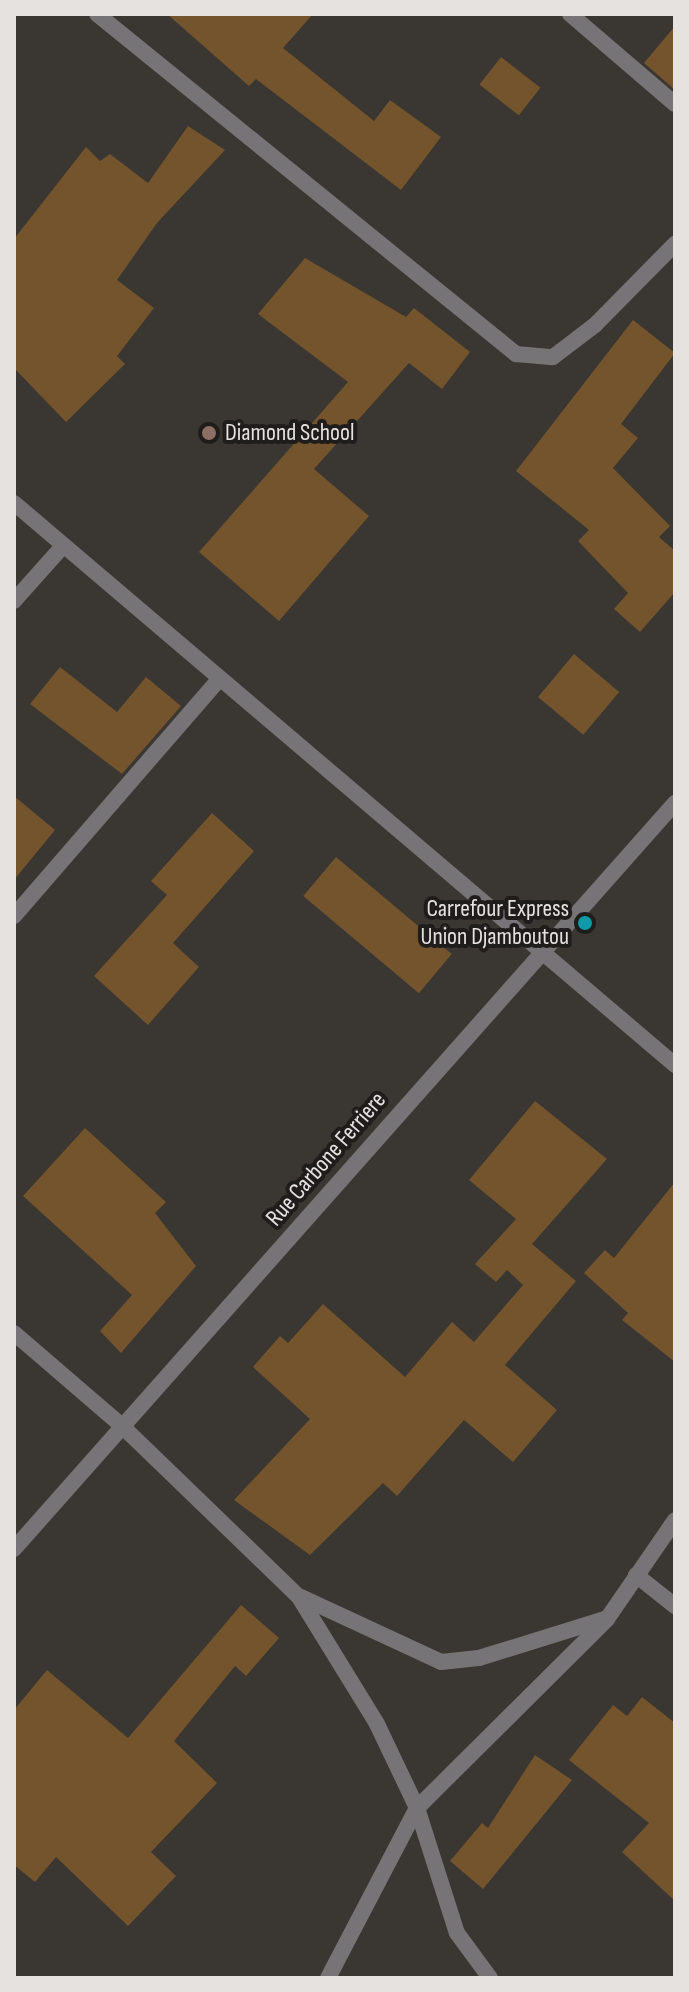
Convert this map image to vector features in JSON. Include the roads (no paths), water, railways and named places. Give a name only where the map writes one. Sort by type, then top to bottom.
[{"type":"street","points":[[97,14],[516,354],[553,357],[595,325],[675,244]]},
{"type":"street","points":[[570,14],[675,104]]},
{"type":"street","points":[[14,503],[675,1065]]},
{"type":"street","points":[[14,601],[63,546]]},
{"type":"street","points":[[14,916],[219,679]]},
{"type":"street","name":"Rue Carbone Ferriere","points":[[14,1549],[675,803]]},
{"type":"street","points":[[14,1333],[122,1426],[299,1597],[377,1724],[417,1808],[457,1933],[490,1978]]},
{"type":"street","points":[[328,1978],[417,1808],[607,1619],[675,1520]]},
{"type":"street","points":[[636,1575],[675,1606]]},
{"type":"street","points":[[299,1597],[441,1662],[479,1658],[607,1619]]},
{"type":"place","name":"Diamond School","points":[[209,433]]},
{"type":"place","name":"Carrefour Express Union Djamboutou","points":[[585,923]]}]
